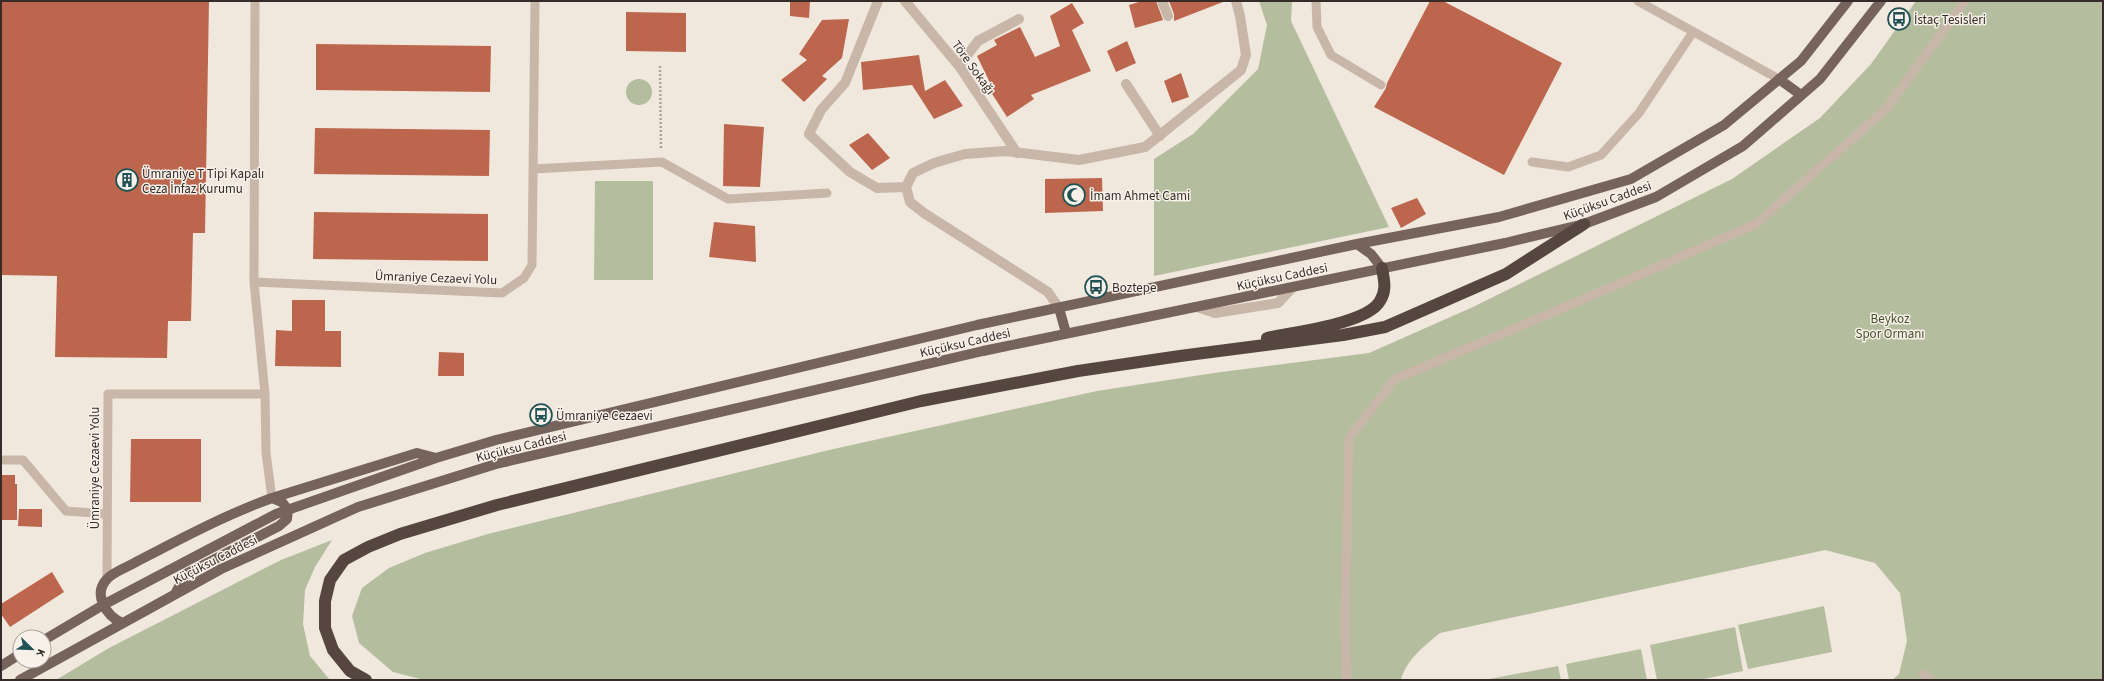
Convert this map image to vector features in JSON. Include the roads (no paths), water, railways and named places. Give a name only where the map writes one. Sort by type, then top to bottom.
[{"type":"highway","points":[[366,680],[350,671],[333,650],[325,628],[325,601],[330,580],[344,560],[368,546],[400,534],[497,505],[921,401],[1078,371],[1343,335],[1385,327],[1506,274],[1584,224]]},
{"type":"highway","points":[[1180,356],[1348,321],[1370,312],[1380,301],[1386,284],[1382,268]]},
{"type":"main road","name":"Küçüksu Caddesi","points":[[52,635],[103,605],[276,514],[436,458],[504,438],[1059,308],[1357,244],[1499,218],[1631,179],[1724,125],[1801,61],[1848,1]]},
{"type":"main road","name":"Küçüksu Caddesi","points":[[20,680],[221,569],[358,507],[496,464],[983,351],[1382,268],[1584,224],[1656,197],[1743,146],[1820,79],[1881,1]]},
{"type":"main road","points":[[1779,79],[1801,95]]},
{"type":"main road","points":[[1357,244],[1371,254],[1382,268]]},
{"type":"main road","points":[[1059,308],[1066,333]]},
{"type":"main road","points":[[122,623],[111,616],[103,605],[101,595],[107,578],[200,529],[272,498],[417,453],[436,458]]},
{"type":"main road","points":[[175,594],[186,574],[279,526],[287,519],[288,510],[282,502],[272,498]]},
{"type":"main road","points":[[1,666],[12,659]]},
{"type":"street","points":[[878,1],[844,83],[820,110],[809,134],[850,172],[877,188],[906,187]]},
{"type":"street","name":"Töre Sokağı","points":[[905,1],[959,66],[1016,153]]},
{"type":"street","points":[[1162,1],[1168,16]]},
{"type":"street","points":[[1059,308],[1048,292],[924,213],[910,202],[906,187],[913,173],[934,163],[965,154],[1005,152],[1079,160],[1145,147],[1241,70],[1246,55],[1240,16],[1236,1]]},
{"type":"street","points":[[959,66],[978,41],[1019,19]]},
{"type":"street","points":[[1126,84],[1160,136]]},
{"type":"lane","points":[[254,1],[254,282],[265,394],[266,452],[272,498]]},
{"type":"lane","name":"Ümraniye Cezaevi Yolu","points":[[254,282],[502,293],[524,278],[532,265],[535,1]]},
{"type":"lane","points":[[1316,1],[1316,27],[1331,55],[1381,86]]},
{"type":"lane","points":[[1638,1],[1779,79]]},
{"type":"lane","points":[[1347,680],[1345,626],[1349,438],[1395,379],[1756,224],[1886,110],[1965,1]]},
{"type":"lane","points":[[1532,162],[1568,167],[1601,155],[1639,113],[1693,32]]},
{"type":"lane","points":[[533,169],[662,162],[728,199],[827,193]]},
{"type":"lane","name":"Ümraniye Cezaevi Yolu","points":[[107,578],[108,394],[265,394]]},
{"type":"lane","points":[[1,460],[23,460],[66,511],[107,514]]},
{"type":"lane","points":[[1923,674],[1931,680]]},
{"type":"place","name":"İstaç Tesisleri","points":[[1899,19]]},
{"type":"place","name":"Ümraniye T Tipi Kapalı Ceza İnfaz Kurumu","points":[[127,180]]},
{"type":"place","name":"İmam Ahmet Cami","points":[[1074,195]]},
{"type":"place","name":"Boztepe","points":[[1096,287]]},
{"type":"place","name":"Ümraniye Cezaevi","points":[[541,415]]},
{"type":"park label","name":"Beykoz Spor Ormanı","points":[[1890,326]]}]
